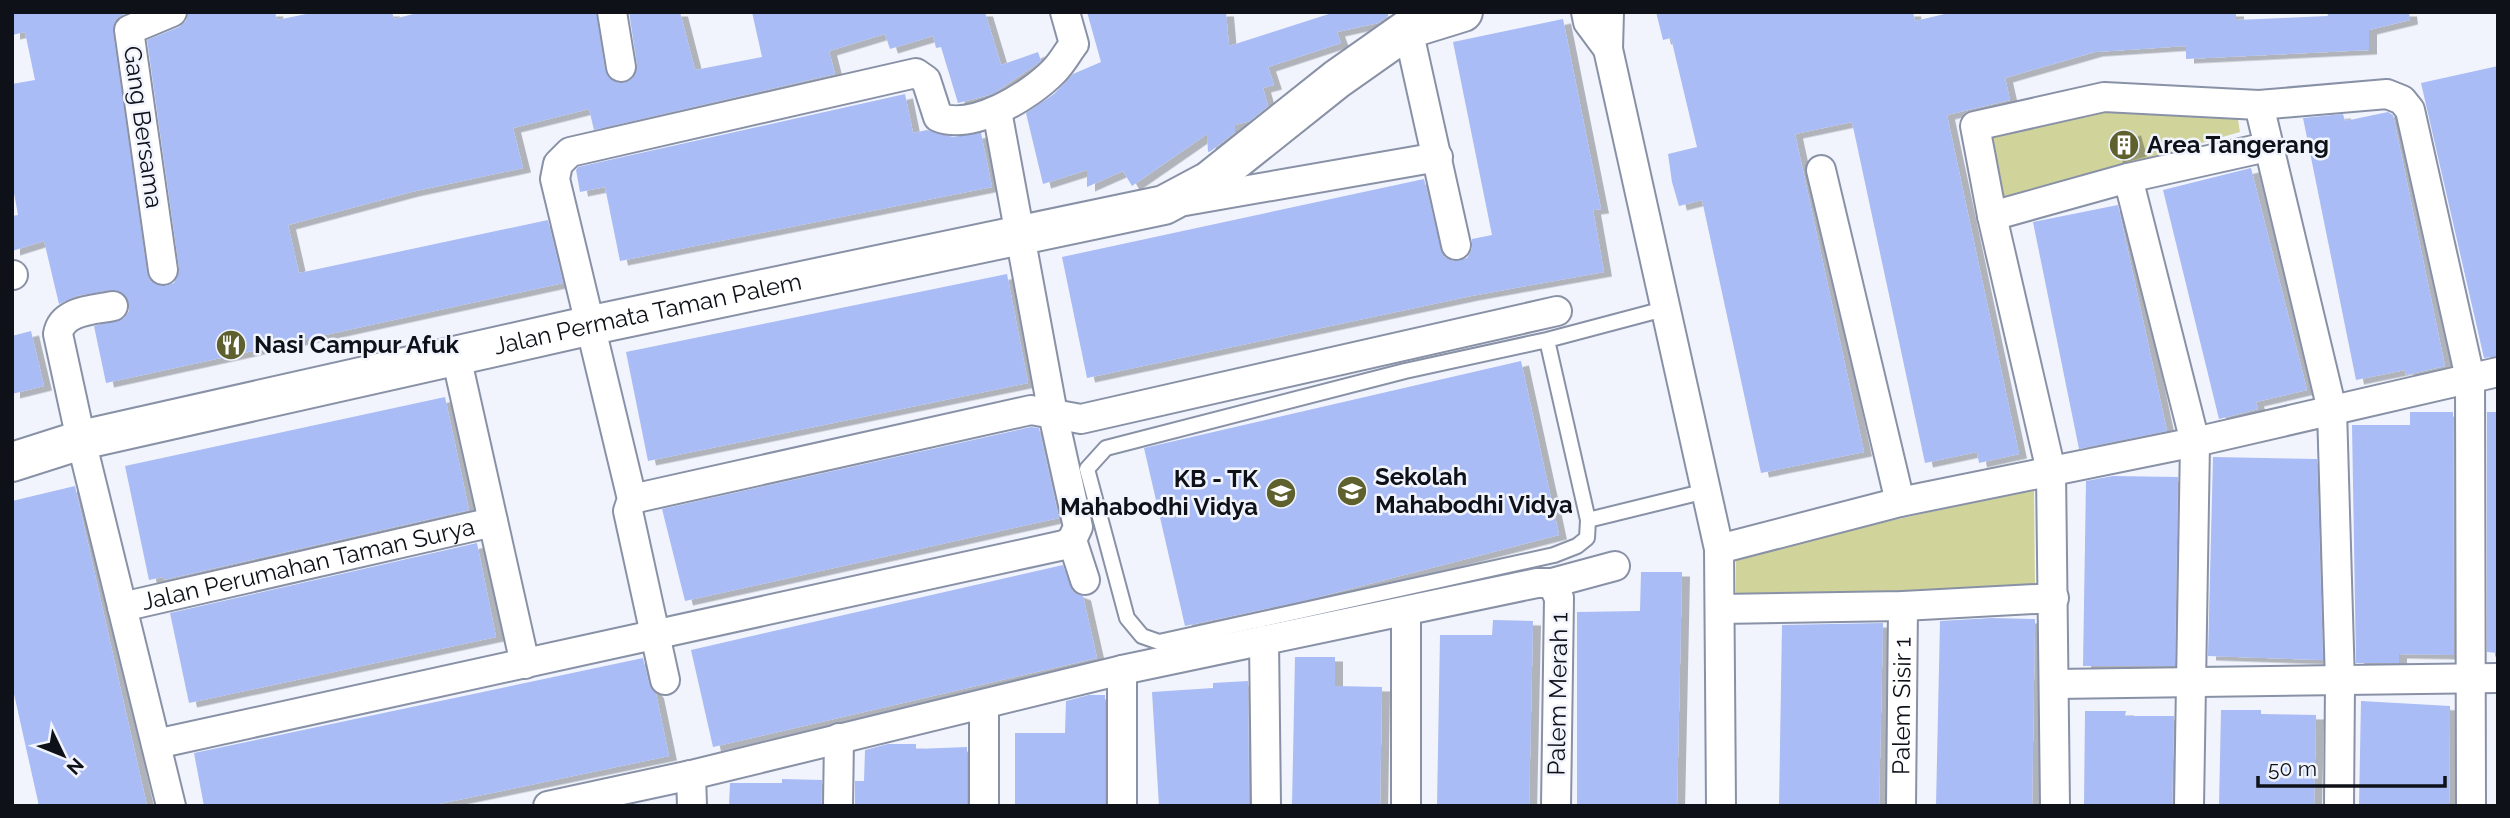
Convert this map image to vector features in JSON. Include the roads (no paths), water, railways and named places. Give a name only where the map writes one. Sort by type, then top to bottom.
[{"type":"street","name":"Gang Bersama","points":[[163,270],[129,30],[172,12]]},
{"type":"street","points":[[612,12],[621,67]]},
{"type":"street","points":[[664,680],[628,511],[632,499],[555,179],[558,164],[570,152],[916,73],[926,80],[938,117],[952,123],[997,111],[1054,72],[1074,44],[1065,12]]},
{"type":"street","name":"Jalan Permata Taman Palem","points":[[12,462],[81,440],[592,325],[1164,205],[1209,181],[1337,79],[1408,29],[1463,12]]},
{"type":"street","points":[[1586,12],[1587,22],[1608,49]]},
{"type":"street","points":[[1609,12],[1608,49],[1719,549],[1721,806]]},
{"type":"street","points":[[1408,29],[1456,245]]},
{"type":"street","points":[[2055,806],[2051,471],[1992,216],[1975,126],[1983,122],[2104,97],[2259,106],[2387,94],[2402,100],[2410,110],[2470,378],[2485,678],[2471,806]]},
{"type":"street","points":[[2259,106],[2332,410],[2340,683],[2339,806]]},
{"type":"street","points":[[156,744],[654,637],[1064,545],[1072,540],[1078,527],[1053,414],[997,111]]},
{"type":"street","points":[[1992,216],[2128,178],[2267,147]]},
{"type":"street","points":[[1164,205],[1438,157]]},
{"type":"street","points":[[1821,170],[1900,502]]},
{"type":"street","points":[[2128,178],[2195,442],[2189,806]]},
{"type":"street","name":"Jalan Perumahan Taman Surya","points":[[113,306],[70,316],[60,326],[58,334],[81,440],[171,806]]},
{"type":"street","points":[[632,499],[1031,410],[1081,419],[1557,311]]},
{"type":"street","name":"Jalan Perumahan Taman Surya","points":[[456,356],[525,664]]},
{"type":"street","points":[[1719,549],[1900,502],[2195,442],[2498,372]]},
{"type":"street","name":"Jalan Perumahan Taman Surya","points":[[122,607],[493,522]]},
{"type":"street","points":[[1072,540],[1085,580]]},
{"type":"street","points":[[552,805],[685,776],[1122,670],[1537,583],[1552,583],[1615,566]]},
{"type":"street","name":"Palem Merah 1","points":[[1552,583],[1559,598],[1556,806]]},
{"type":"street","points":[[1720,609],[1903,606],[2054,598]]},
{"type":"street","name":"Palem Sisir 1","points":[[1901,806],[1903,606]]},
{"type":"street","points":[[1406,611],[1406,806]]},
{"type":"street","points":[[1264,640],[1266,806]]},
{"type":"street","points":[[1122,670],[1122,806]]},
{"type":"street","points":[[2055,684],[2340,683],[2485,678]]},
{"type":"street","points":[[984,705],[984,806]]},
{"type":"street","points":[[838,806],[839,738]]},
{"type":"street","points":[[685,776],[692,806]]},
{"type":"lane","points":[[1547,340],[1588,520],[1587,538],[1577,546],[1554,555],[1159,642],[1142,636],[1127,618],[1087,469],[1106,448],[1405,371],[1547,340],[1664,309]]},
{"type":"lane","points":[[1588,520],[1706,491]]},
{"type":"place","name":"Area Tangerang","points":[[2124,145]]},
{"type":"place","name":"Nasi Campur Afuk","points":[[231,345]]},
{"type":"place","name":"Sekolah Mahabodhi Vidya","points":[[1352,491]]},
{"type":"place","name":"KB - TK Mahabodhi Vidya","points":[[1281,493]]}]
